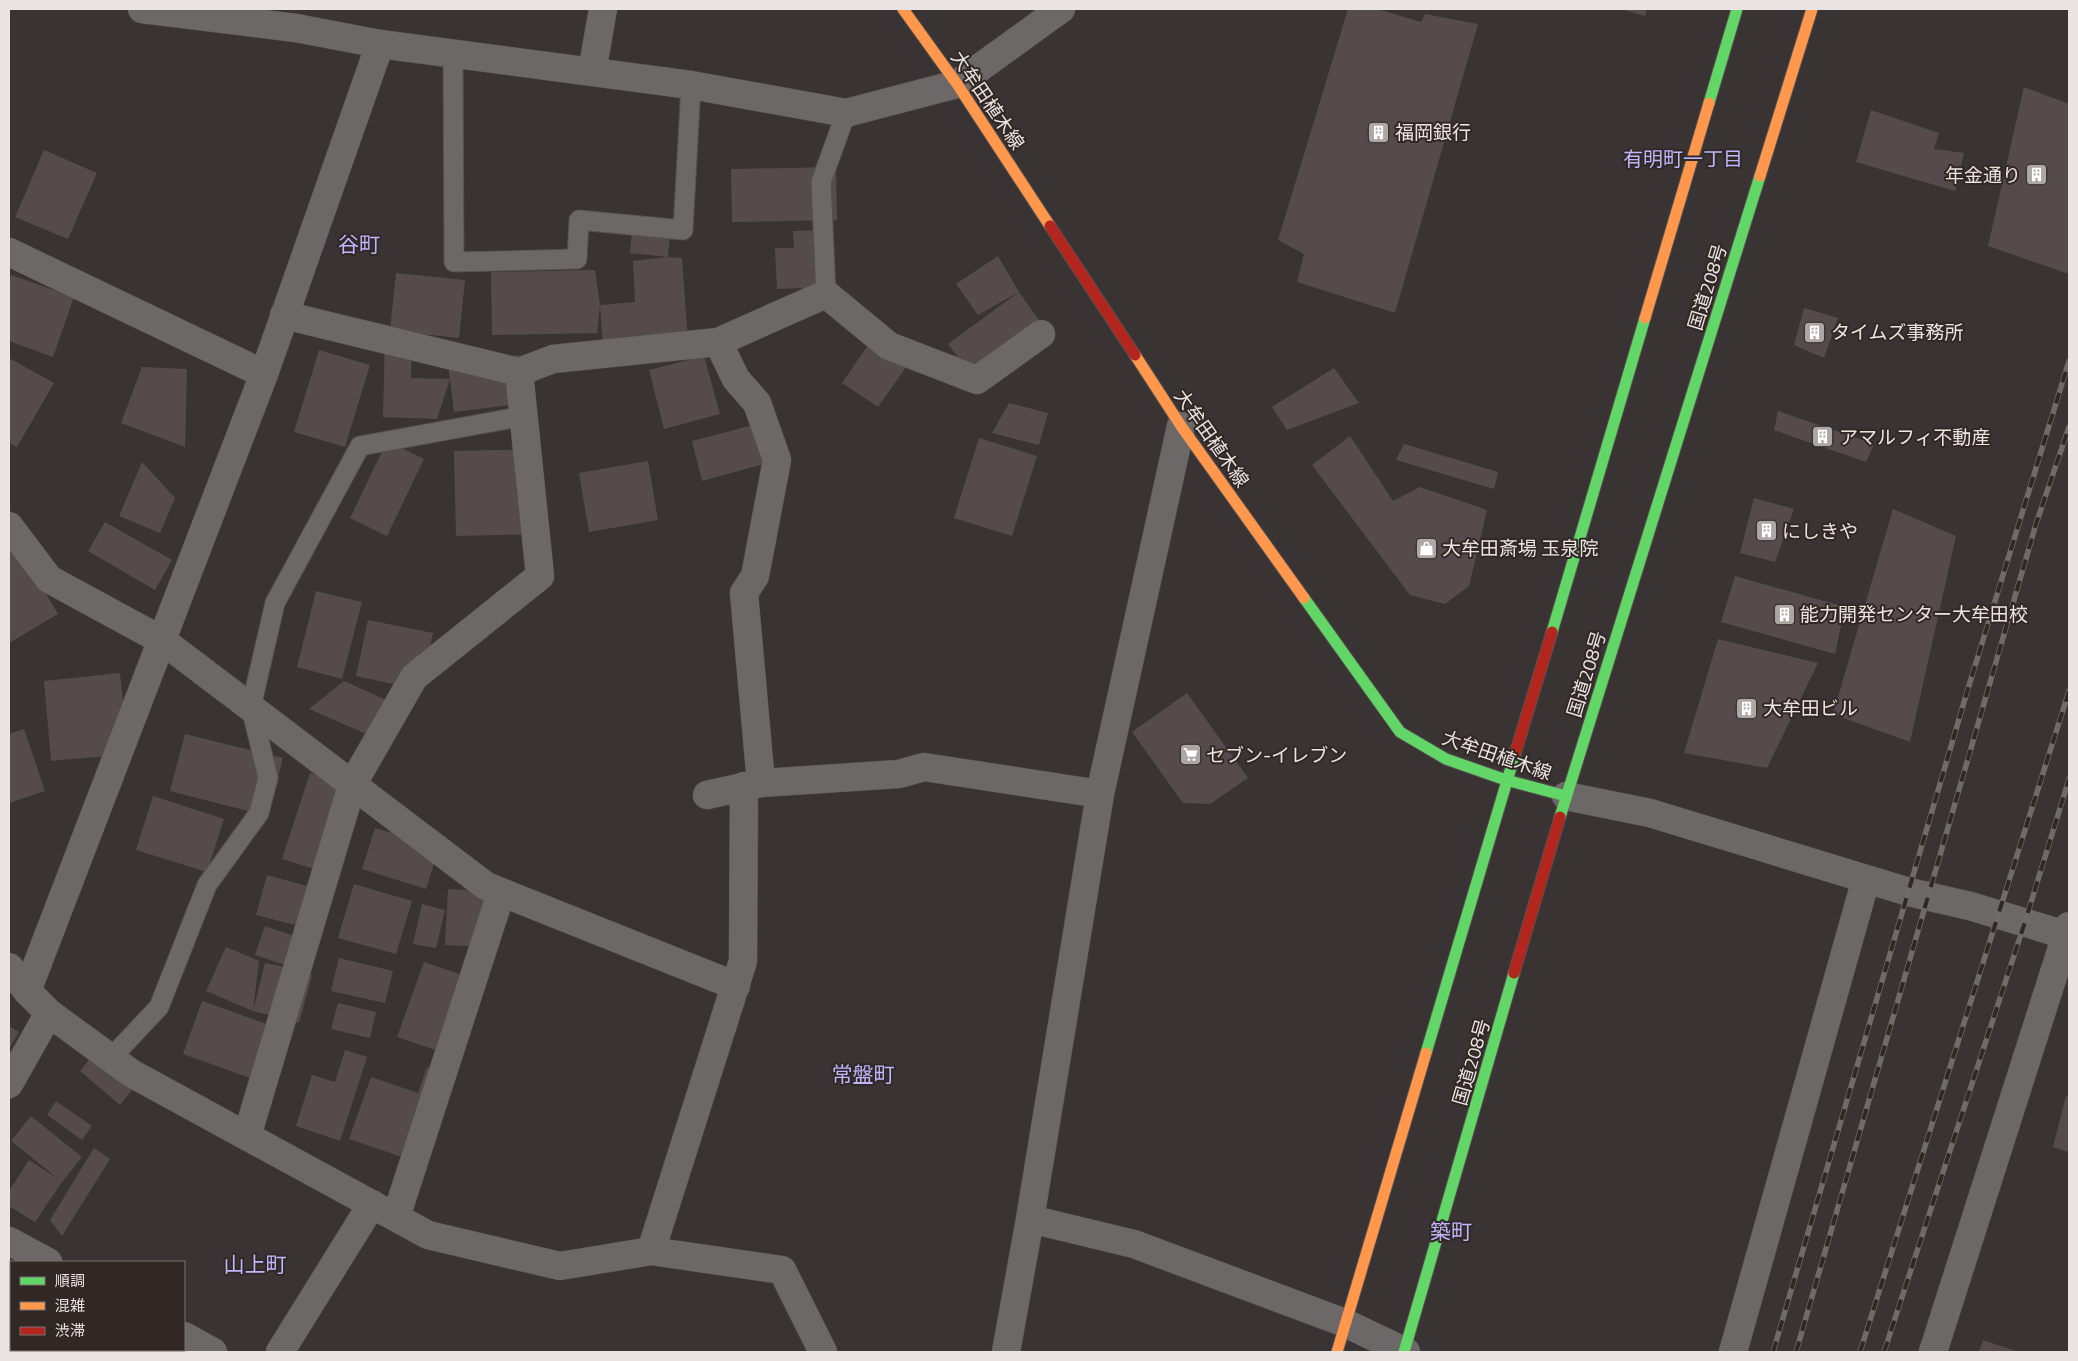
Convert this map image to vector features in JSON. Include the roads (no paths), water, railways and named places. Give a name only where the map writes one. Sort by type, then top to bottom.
[{"type":"main road","name":"大牟田植木線","points":[[903,9],[957,84],[1181,426],[1400,732],[1446,759],[1506,780],[1566,796]]},
{"type":"main road","points":[[1337,1352],[1737,9]]},
{"type":"main road","name":"国道208号","points":[[1405,1352],[1566,796],[1812,9]]},
{"type":"street","points":[[142,9],[297,18],[380,44],[691,85],[846,113],[957,84],[1062,9]]},
{"type":"street","points":[[592,72],[603,9]]},
{"type":"street","points":[[27,991],[264,374],[380,44]]},
{"type":"street","points":[[9,252],[264,374]]},
{"type":"street","points":[[284,316],[519,372],[553,359],[718,342],[826,294],[889,346],[977,380],[1042,334]]},
{"type":"street","points":[[651,1251],[743,961],[752,785],[744,592],[755,576],[777,460],[757,403],[736,379],[718,342]]},
{"type":"street","points":[[247,1136],[352,785],[414,677],[540,576],[519,372]]},
{"type":"street","points":[[1006,1352],[1030,1219],[1100,794],[1181,426]]},
{"type":"street","points":[[9,526],[49,578],[163,640],[486,886],[736,986]]},
{"type":"street","points":[[707,795],[752,785],[899,774],[924,767],[1100,794]]},
{"type":"street","points":[[1566,796],[1650,813],[1909,892],[2068,933],[1933,1352]]},
{"type":"street","points":[[1733,1352],[1866,879]]},
{"type":"street","points":[[396,1218],[501,892]]},
{"type":"street","points":[[9,967],[27,991],[48,1013],[131,1073],[428,1234],[560,1266],[651,1251],[782,1270],[823,1352]]},
{"type":"street","points":[[9,1084],[48,1013]]},
{"type":"street","points":[[280,1352],[372,1204]]},
{"type":"street","points":[[1030,1219],[1134,1244],[1345,1323],[1405,1352]]},
{"type":"street","points":[[9,1241],[46,1261]]},
{"type":"street","points":[[185,1337],[213,1352]]},
{"type":"lane","points":[[453,54],[454,262],[577,259],[579,220],[683,230],[691,85]]},
{"type":"lane","points":[[826,294],[821,182],[846,113]]},
{"type":"lane","points":[[111,1058],[159,1007],[207,885],[259,813],[268,778],[250,707],[274,603],[360,446],[524,416]]},
{"type":"railway","points":[[1773,1352],[1967,692],[2069,361]]},
{"type":"railway","points":[[1796,1352],[2036,524],[2069,427]]},
{"type":"railway","points":[[1860,1352],[2069,691]]},
{"type":"railway","points":[[1884,1352],[2025,922],[2069,779]]},
{"type":"place","name":"福岡銀行","points":[[1379,132]]},
{"type":"place","name":"年金通り","points":[[2037,175]]},
{"type":"place","name":"タイムズ事務所","points":[[1815,332]]},
{"type":"place","name":"アマルフィ不動産","points":[[1823,437]]},
{"type":"place","name":"にしきや","points":[[1766,531]]},
{"type":"place","name":"大牟田斎場 玉泉院","points":[[1426,548]]},
{"type":"place","name":"能力開発センター大牟田校","points":[[1784,614]]},
{"type":"place","name":"大牟田ビル","points":[[1747,708]]},
{"type":"place","name":"セブン-イレブン","points":[[1190,755]]},
{"type":"district","name":"有明町一丁目","points":[[1683,159]]},
{"type":"district","name":"谷町","points":[[359,245]]},
{"type":"district","name":"常盤町","points":[[863,1075]]},
{"type":"district","name":"築町","points":[[1451,1232]]},
{"type":"district","name":"山上町","points":[[255,1265]]}]
